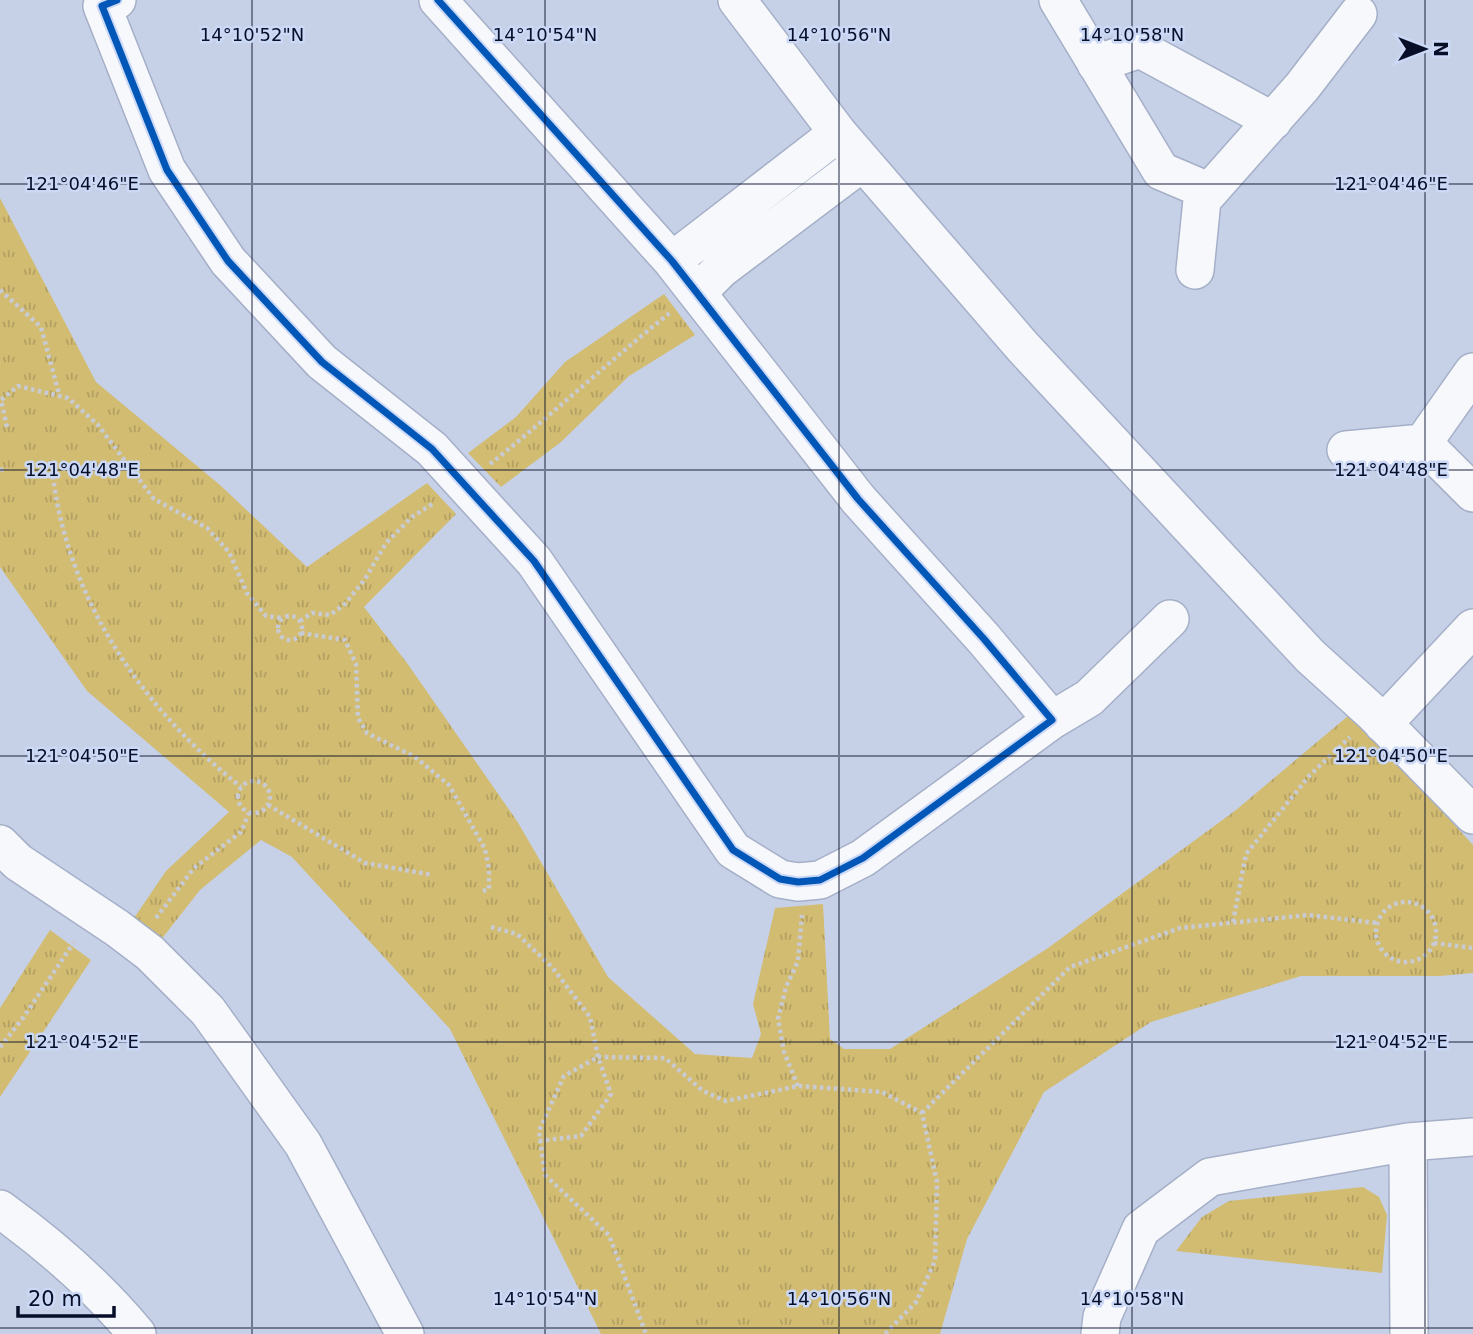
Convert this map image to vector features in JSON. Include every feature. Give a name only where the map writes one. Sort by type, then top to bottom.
[{"type":"street","points":[[438,0],[672,261],[858,499],[984,639],[1052,720]]},
{"type":"street","points":[[737,0],[838,133],[1041,367],[1310,656],[1378,719],[1473,815]]},
{"type":"street","points":[[1058,0],[1161,171],[1208,191]]},
{"type":"street","points":[[106,2],[167,170],[228,261],[322,362],[432,449],[534,561],[733,850],[780,878],[805,882],[820,880],[863,858],[1052,720],[1089,698],[1170,619]]},
{"type":"street","points":[[1195,270],[1202,200],[1273,121],[1358,14]]},
{"type":"street","points":[[1096,64],[1140,49],[1273,121]]},
{"type":"street","points":[[672,261],[838,133]]},
{"type":"street","points":[[696,293],[721,270],[863,162]]},
{"type":"street","points":[[1346,450],[1423,443],[1473,372]]},
{"type":"street","points":[[1423,443],[1473,493]]},
{"type":"street","points":[[1378,719],[1473,628]]},
{"type":"street","points":[[0,844],[18,862],[137,942],[208,1011],[303,1144],[405,1334]]},
{"type":"street","points":[[1100,1334],[1102,1317],[1141,1229],[1210,1177],[1408,1142],[1473,1137]]},
{"type":"street","points":[[1408,1142],[1409,1334]]},
{"type":"street","points":[[0,1209],[47,1243],[137,1334]]},
{"type":"path","points":[[0,290],[41,327],[59,395]]},
{"type":"path","points":[[300,621],[312,613],[330,615],[345,604],[365,579],[386,543],[412,517],[464,485],[539,425],[622,351],[696,293]]},
{"type":"path","points":[[7,427],[1,399],[18,386],[68,398],[98,425],[154,499],[207,528],[229,552],[247,593],[267,616],[293,616],[300,621],[301,633]]},
{"type":"path","points":[[0,470],[7,468]]},
{"type":"path","points":[[53,476],[56,503],[70,558],[109,642],[176,729],[214,766],[241,787]]},
{"type":"path","points":[[282,618],[277,628],[280,636],[291,641],[301,633],[345,640],[356,664],[358,718],[367,733],[415,757],[449,785],[485,849],[489,889],[483,891]]},
{"type":"path","points":[[1233,922],[1246,854],[1310,775],[1378,719]]},
{"type":"path","points":[[255,781],[264,785],[270,794],[268,805],[260,812],[244,811],[238,802],[241,787],[255,781]]},
{"type":"path","points":[[268,805],[365,863],[433,875]]},
{"type":"path","points":[[137,942],[194,868],[241,832],[249,813]]},
{"type":"path","points":[[798,1086],[784,1052],[778,1019],[786,987],[798,961],[805,882]]},
{"type":"path","points":[[1414,903],[1431,914],[1436,934],[1434,943],[1422,958],[1413,962],[1394,960],[1379,947],[1376,937],[1377,923],[1385,910],[1394,904],[1414,903]]},
{"type":"path","points":[[0,1047],[23,1018],[94,912]]},
{"type":"path","points":[[922,1113],[1070,967],[1180,928],[1308,915],[1377,923]]},
{"type":"path","points":[[491,927],[517,934],[552,967],[590,1017],[598,1057],[611,1094],[581,1136],[539,1141]]},
{"type":"path","points":[[1434,943],[1447,947],[1473,948]]},
{"type":"path","points":[[646,1334],[610,1235],[545,1175],[539,1131],[564,1076],[598,1057],[665,1058],[703,1091],[726,1101],[798,1086],[882,1092],[922,1113]]},
{"type":"path","points":[[885,1334],[916,1302],[934,1261],[937,1182],[922,1113]]},
{"type":"green space","points":[[0,198],[96,382],[220,485],[307,567],[427,483],[456,514],[364,607],[407,663],[517,821],[608,977],[695,1054],[752,1058],[761,1034],[753,1004],[775,908],[823,904],[830,1039],[844,1049],[890,1049],[1048,948],[1236,810],[1348,716],[1385,749],[1473,845],[1473,973],[1440,976],[1301,976],[1151,1022],[1044,1092],[967,1239],[940,1334],[601,1334],[450,1029],[292,857],[261,840],[200,890],[160,941],[132,921],[166,871],[229,812],[87,691],[0,567]]},
{"type":"green space","points":[[664,294],[695,335],[629,376],[561,442],[501,487],[468,453],[516,417],[565,362]]},
{"type":"green space","points":[[50,930],[91,960],[0,1097],[0,1008]]},
{"type":"green space","points":[[1363,1187],[1379,1197],[1387,1215],[1382,1273],[1176,1251],[1202,1217],[1229,1201]]},
{"type":"cycle path","points":[[117,0],[102,6],[167,170],[228,261],[322,362],[432,449],[534,561],[733,850],[780,879],[798,882],[820,880],[863,858],[1052,720],[984,639],[858,499],[672,261],[438,0]]}]
